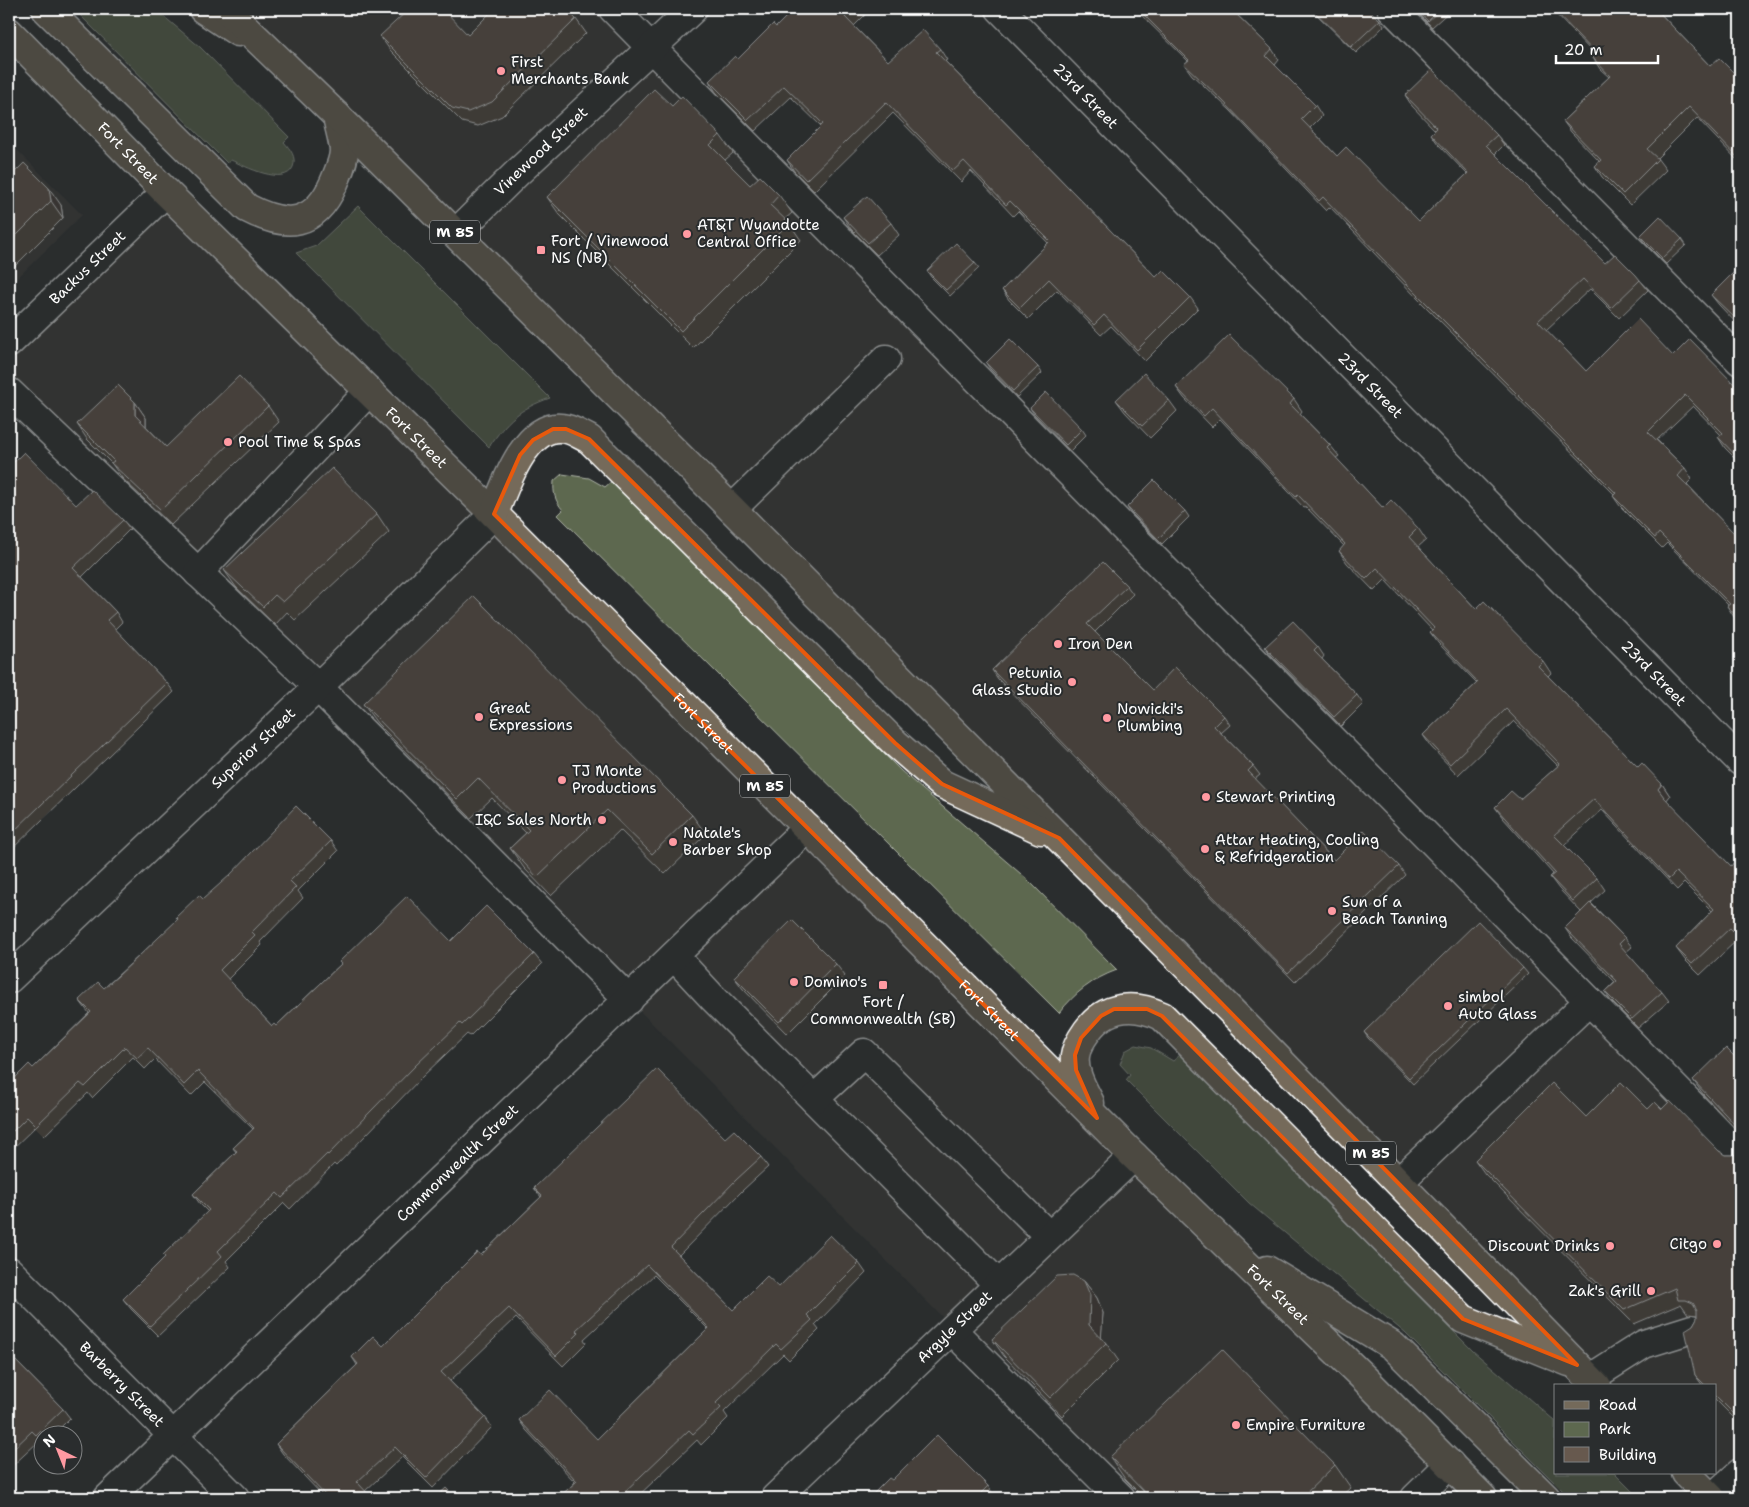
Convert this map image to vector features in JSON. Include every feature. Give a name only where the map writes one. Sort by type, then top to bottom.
[{"type":"main road","points":[[46,9],[247,208],[262,216],[298,221],[315,213],[331,189],[344,151],[337,116]]},
{"type":"main road","points":[[203,9],[272,56]]},
{"type":"main road","name":"M 85","points":[[226,9],[272,56],[337,116],[732,509],[1399,1182],[1588,1377]]},
{"type":"main road","name":"Fort Street","points":[[9,32],[166,192],[494,514],[1134,1156],[1483,1498]]},
{"type":"main road","points":[[494,514],[506,482],[520,455],[533,440],[553,429],[566,429],[589,439],[895,743],[942,784],[1058,838]]},
{"type":"main road","points":[[1097,1118],[1079,1082],[1076,1070],[1075,1055],[1081,1038],[1101,1016],[1114,1009],[1132,1007],[1147,1009],[1162,1016],[1463,1319],[1588,1377]]},
{"type":"main road","points":[[1226,1245],[1393,1346],[1546,1498]]},
{"type":"main road","points":[[1687,1474],[1711,1498]]},
{"type":"street","points":[[613,9],[1740,1154]]},
{"type":"street","name":"Vinewood Street","points":[[456,234],[516,174],[693,9]]},
{"type":"street","points":[[1392,9],[1740,361]]},
{"type":"street","name":"23rd Street","points":[[1011,12],[1740,761]]},
{"type":"street","name":"Backus Street","points":[[9,343],[166,192]]},
{"type":"street","points":[[732,509],[886,359]]},
{"type":"street","points":[[198,573],[369,391]]},
{"type":"street","points":[[9,392],[318,687],[629,1000]]},
{"type":"street","name":"Superior Street","points":[[9,979],[318,687],[494,514]]},
{"type":"street","name":"Commonwealth Street","points":[[108,1498],[807,828]]},
{"type":"street","points":[[674,956],[999,1285]]},
{"type":"street","points":[[1399,1182],[1589,1001]]},
{"type":"street","points":[[814,1099],[864,1053],[1050,1236]]},
{"type":"street","name":"Argyle Street","points":[[776,1498],[1134,1156]]},
{"type":"street","name":"Barberry Street","points":[[9,1271],[235,1498]]},
{"type":"street","points":[[1588,1377],[1644,1344],[1692,1328]]},
{"type":"street","points":[[952,1330],[1121,1498]]},
{"type":"street","points":[[1415,1498],[1450,1464]]},
{"type":"street","points":[[1711,1498],[1740,1473]]},
{"type":"highlighted area","points":[[553,429],[566,429],[589,439],[895,743],[942,784],[1059,838],[1577,1365],[1463,1319],[1162,1016],[1147,1009],[1114,1009],[1101,1016],[1081,1038],[1075,1055],[1076,1070],[1097,1118],[494,514],[520,455],[533,440]]},
{"type":"shaded area","points":[[230,9],[613,9],[1740,1154],[1740,1498],[1711,1498],[1686,1474],[1716,1474],[1716,1384],[1595,1384]]},
{"type":"shaded area","points":[[9,142],[82,215],[9,286]]},
{"type":"shaded area","points":[[166,192],[1483,1498],[1121,1498],[629,1000],[9,392],[9,343]]},
{"type":"green space","points":[[74,9],[155,9],[200,47],[289,137],[284,142],[291,150],[294,163],[289,173],[273,175],[254,170],[231,160],[227,163]]},
{"type":"green space","points":[[358,206],[550,398],[530,406],[515,416],[489,447],[296,253],[316,246]]},
{"type":"green space","points":[[562,474],[589,478],[605,487],[612,481],[901,771],[1028,880],[1117,970],[1085,987],[1059,1013],[558,515],[563,510],[555,497],[554,481]]},
{"type":"green space","points":[[1136,1045],[1151,1048],[1173,1061],[1180,1055],[1473,1351],[1554,1420],[1554,1474],[1615,1474],[1639,1498],[1570,1498],[1405,1333],[1249,1203],[1126,1080],[1130,1075],[1120,1064],[1125,1051]]},
{"type":"building","points":[[409,9],[443,9],[468,35],[494,9],[566,9],[576,19],[492,102],[468,112],[452,108],[380,36]]},
{"type":"building","points":[[794,9],[853,9],[845,17],[888,61],[923,30],[940,49],[936,52],[1156,277],[1163,270],[1190,297],[1137,350],[1104,315],[1094,325],[1049,279],[1020,308],[1002,290],[1050,241],[1010,201],[1006,205],[964,161],[953,171],[886,102],[806,180],[787,160],[823,124],[784,86],[748,120],[709,81],[735,56],[738,59],[773,24],[776,27]]},
{"type":"building","points":[[1138,9],[1231,9],[1272,49],[1266,56],[1315,105],[1301,119],[1337,156],[1346,147],[1419,221],[1468,173],[1431,134],[1437,128],[1405,95],[1432,69],[1497,135],[1486,145],[1605,263],[1615,254],[1636,275],[1640,280],[1611,308],[1583,279],[1538,321],[1586,371],[1638,319],[1673,356],[1690,339],[1740,390],[1740,460],[1718,437],[1723,433],[1685,395],[1648,432],[1685,468],[1678,476],[1739,538],[1736,540],[1740,544],[1740,620],[1727,606],[1730,604],[1659,533],[1655,538],[1613,496],[1616,493],[1323,197],[1319,201],[1222,100],[1184,64],[1189,60]]},
{"type":"building","points":[[1312,9],[1368,9],[1380,20],[1351,47]]},
{"type":"building","points":[[1415,9],[1441,9],[1428,21]]},
{"type":"building","points":[[1553,9],[1656,9],[1710,66],[1719,58],[1740,79],[1740,160],[1689,107],[1647,149],[1658,159],[1623,194],[1595,166],[1601,160],[1563,121],[1610,76],[1593,58],[1596,54]]},
{"type":"building","name":"AT&T Wyandotte Central Office","points":[[654,89],[672,106],[682,96],[720,135],[710,145],[750,185],[760,176],[779,195],[770,205],[789,223],[681,331],[547,197]]},
{"type":"building","points":[[24,163],[49,188],[51,201],[9,243],[9,178]]},
{"type":"building","points":[[1740,182],[1740,195],[1734,188]]},
{"type":"building","points":[[867,196],[891,223],[868,243],[843,217]]},
{"type":"building","points":[[1660,216],[1682,239],[1662,258],[1640,236]]},
{"type":"building","points":[[956,243],[975,263],[946,290],[927,271]]},
{"type":"building","points":[[1740,266],[1740,316],[1737,320],[1711,295]]},
{"type":"building","points":[[1229,335],[1294,399],[1290,404],[1330,445],[1327,448],[1383,508],[1391,500],[1418,528],[1409,537],[1476,609],[1484,601],[1543,661],[1538,666],[1638,767],[1642,763],[1662,784],[1658,789],[1664,797],[1731,866],[1735,861],[1740,866],[1740,938],[1730,928],[1692,964],[1676,948],[1714,909],[1676,872],[1669,879],[1594,799],[1554,835],[1597,878],[1573,901],[1550,877],[1555,873],[1495,807],[1511,791],[1520,799],[1560,764],[1506,709],[1450,764],[1423,735],[1478,682],[1430,632],[1434,628],[1377,568],[1366,579],[1339,551],[1345,544],[1298,495],[1296,497],[1212,408],[1204,416],[1176,387]]},
{"type":"building","points":[[1010,339],[1038,367],[1013,391],[986,363]]},
{"type":"building","points":[[1144,373],[1169,400],[1142,426],[1116,400]]},
{"type":"building","points":[[239,376],[268,406],[161,510],[111,463],[114,461],[77,424],[118,385],[135,402],[135,415],[166,447]]},
{"type":"building","points":[[1046,392],[1082,429],[1066,445],[1030,408]]},
{"type":"building","points":[[24,452],[76,505],[92,490],[123,520],[73,568],[116,612],[107,620],[167,683],[9,836],[9,467]]},
{"type":"building","name":"Pool Time & Spas","points":[[332,468],[377,514],[283,602],[275,595],[263,607],[224,570]]},
{"type":"building","points":[[1154,480],[1185,511],[1158,539],[1127,507]]},
{"type":"building","points":[[1103,562],[1127,586],[1087,624],[1153,690],[1175,667],[1224,716],[1214,726],[1253,766],[1248,771],[1334,860],[1364,830],[1399,866],[1288,973],[992,670]]},
{"type":"building","points":[[474,596],[692,815],[652,854],[607,810],[537,877],[510,848],[529,830],[478,778],[457,799],[363,704]]},
{"type":"building","points":[[1293,621],[1318,647],[1314,651],[1357,695],[1334,717],[1265,647]]},
{"type":"building","points":[[296,806],[331,841],[290,881],[296,887],[252,932],[255,935],[220,970],[272,1026],[274,1024],[276,1026],[341,964],[339,962],[407,896],[451,941],[486,906],[534,954],[462,1025],[460,1023],[415,1066],[328,1155],[282,1198],[277,1193],[218,1251],[222,1256],[150,1326],[123,1299],[165,1257],[163,1255],[209,1210],[193,1194],[237,1151],[233,1148],[254,1128],[198,1071],[184,1085],[148,1048],[137,1058],[125,1047],[85,1087],[80,1083],[36,1126],[27,1117],[9,1135],[9,1084],[29,1064],[33,1068],[91,1012],[79,1000],[98,982],[104,988],[119,975],[178,919],[176,917],[199,895],[203,899],[230,875]]},
{"type":"building","points":[[1590,903],[1625,938],[1619,944],[1662,992],[1632,1019],[1605,992],[1617,981],[1565,928]]},
{"type":"building","name":"Domino's","points":[[792,920],[836,964],[779,1022],[734,977]]},
{"type":"building","name":"simbol Auto Glass","points":[[1478,921],[1523,968],[1409,1078],[1364,1032]]},
{"type":"building","points":[[1726,1048],[1740,1062],[1740,1130],[1693,1080]]},
{"type":"building","points":[[657,1069],[725,1138],[734,1130],[761,1157],[671,1247],[733,1310],[767,1276],[779,1287],[830,1235],[859,1263],[807,1315],[812,1320],[781,1349],[776,1344],[716,1403],[721,1408],[693,1434],[689,1430],[618,1498],[560,1498],[577,1481],[519,1420],[550,1390],[597,1439],[709,1328],[647,1265],[576,1330],[579,1333],[556,1356],[509,1308],[441,1372],[485,1417],[426,1478],[395,1447],[357,1482],[372,1498],[328,1498],[276,1444],[358,1364],[352,1357],[373,1336],[383,1346],[477,1252],[481,1255],[542,1196],[534,1188]]},
{"type":"building","points":[[1621,1082],[1648,1109],[1655,1102],[1662,1109],[1670,1101],[1719,1151],[1726,1155],[1734,1155],[1740,1151],[1740,1182],[1734,1188],[1740,1194],[1739,1419],[1716,1396],[1716,1384],[1704,1384],[1695,1375],[1685,1330],[1693,1325],[1697,1318],[1697,1310],[1693,1303],[1686,1300],[1678,1300],[1675,1288],[1624,1310],[1475,1160],[1552,1083],[1586,1117]]},
{"type":"building","points":[[1073,1275],[1084,1281],[1090,1295],[1089,1325],[1106,1343],[1050,1398],[992,1339],[1057,1276]]},
{"type":"building","name":"Empire Furniture","points":[[1222,1349],[1335,1465],[1301,1498],[1150,1498],[1110,1457]]},
{"type":"building","points":[[9,1354],[63,1409],[47,1424],[32,1424],[32,1431],[9,1453]]},
{"type":"building","points":[[937,1435],[988,1486],[976,1498],[869,1498],[889,1478],[892,1480]]},
{"type":"building","points":[[446,1488],[456,1498],[435,1498]]},
{"type":"place","name":"First Merchants Bank","points":[[501,71]]},
{"type":"place","name":"AT&T Wyandotte Central Office","points":[[687,234]]},
{"type":"place","name":"Fort / Vinewood NS (NB)","points":[[541,250]]},
{"type":"place","name":"Pool Time & Spas","points":[[228,442]]},
{"type":"place","name":"Iron Den","points":[[1058,644]]},
{"type":"place","name":"Petunia Glass Studio","points":[[1072,682]]},
{"type":"place","name":"Great Expressions","points":[[479,717]]},
{"type":"place","name":"Nowicki's Plumbing","points":[[1107,718]]},
{"type":"place","name":"TJ Monte Productions","points":[[562,780]]},
{"type":"place","name":"Stewart Printing","points":[[1206,797]]},
{"type":"place","name":"I&C Sales North","points":[[602,820]]},
{"type":"place","name":"Natale's Barber Shop","points":[[673,842]]},
{"type":"place","name":"Attar Heating, Cooling & Refridgeration","points":[[1205,849]]},
{"type":"place","name":"Sun of a Beach Tanning","points":[[1332,911]]},
{"type":"place","name":"Domino's","points":[[794,982]]},
{"type":"place","name":"Fort / Commonwealth (SB)","points":[[883,985]]},
{"type":"place","name":"simbol Auto Glass","points":[[1448,1006]]},
{"type":"place","name":"Citgo","points":[[1717,1244]]},
{"type":"place","name":"Discount Drinks","points":[[1610,1246]]},
{"type":"place","name":"Zak's Grill","points":[[1651,1291]]},
{"type":"place","name":"Empire Furniture","points":[[1236,1425]]}]
